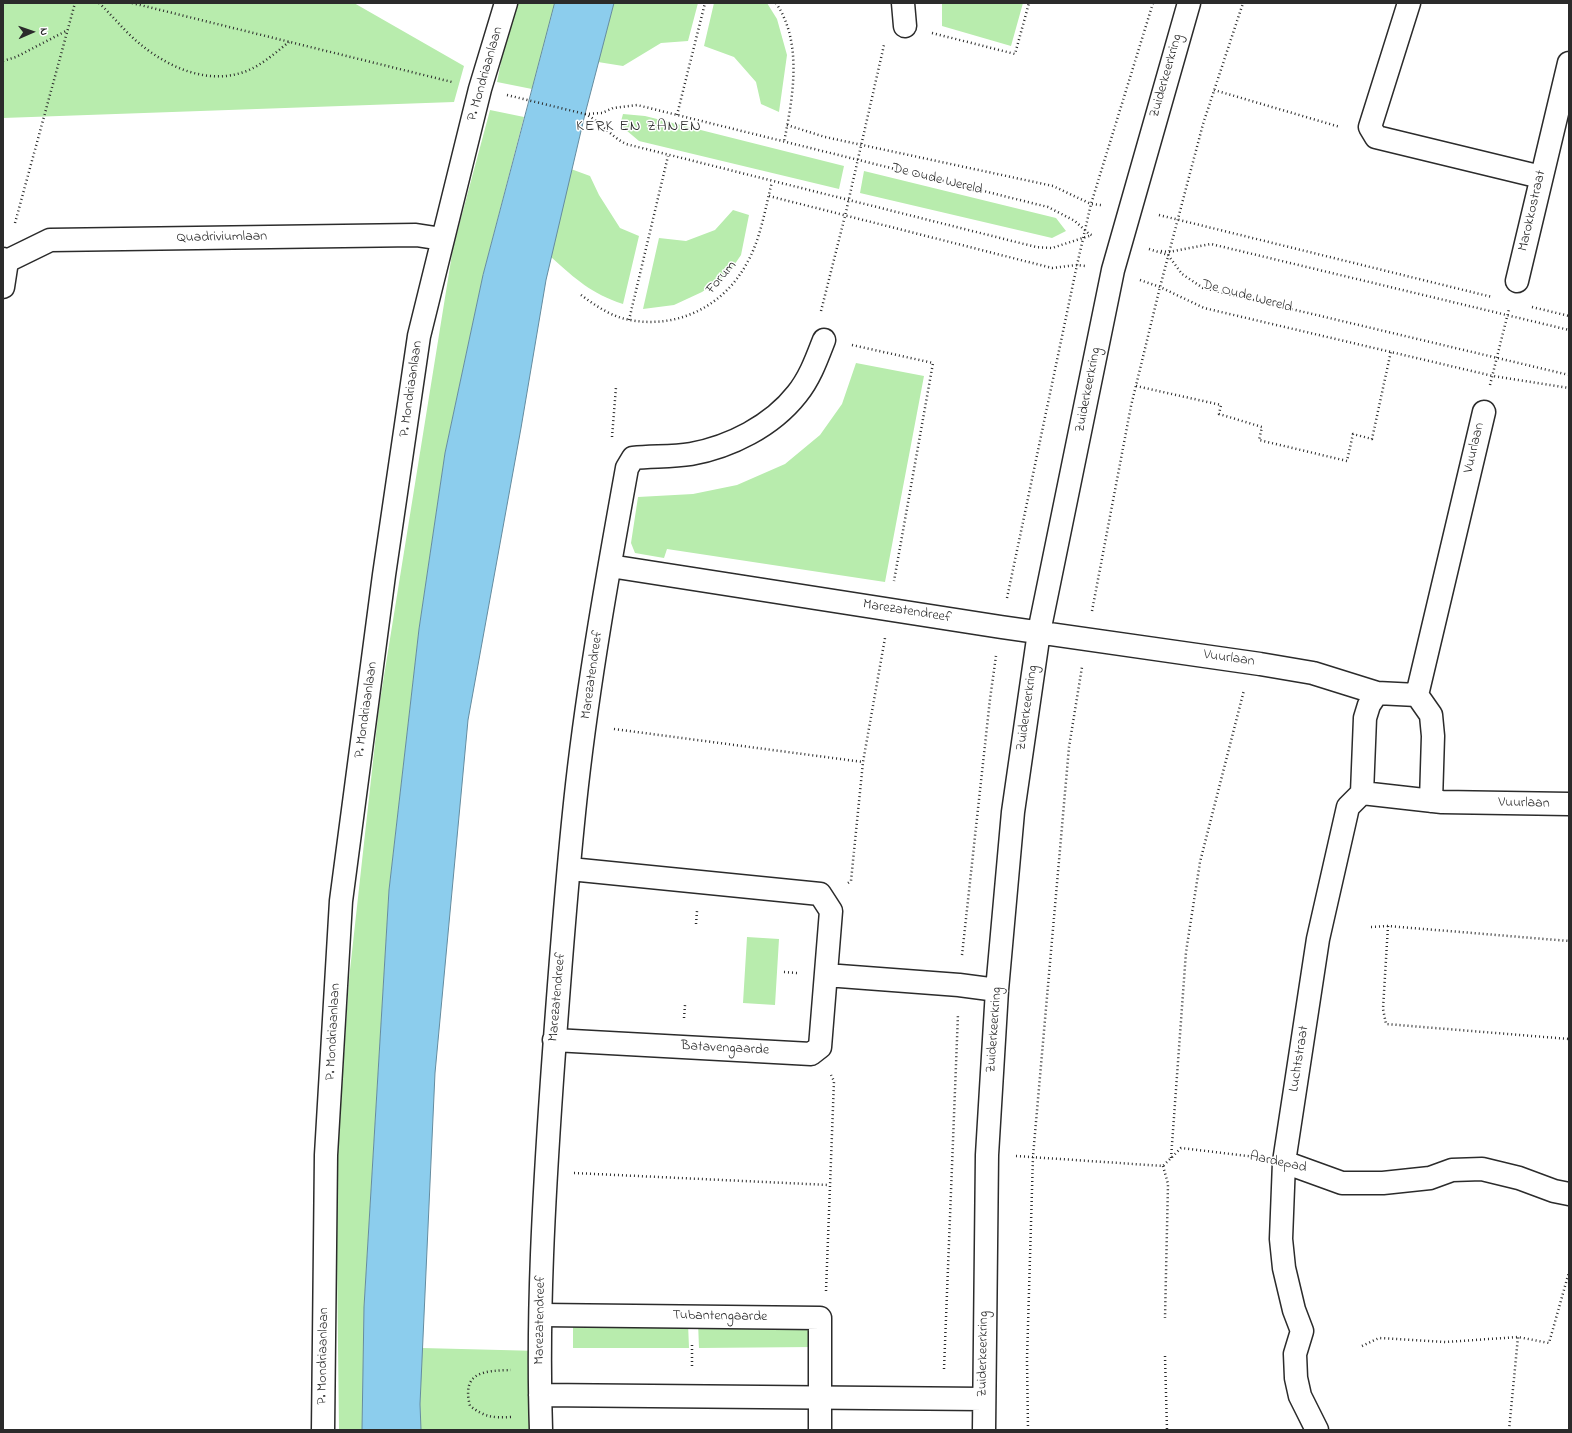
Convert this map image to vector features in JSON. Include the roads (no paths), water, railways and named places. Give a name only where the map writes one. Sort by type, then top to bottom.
[{"type":"street","name":"P. Mondriaanlaan","points":[[323,1430],[326,1155],[341,901],[383,583],[418,343],[442,239],[480,89],[506,3]]},
{"type":"street","points":[[903,3],[905,26]]},
{"type":"street","name":"Zuiderkeerkring","points":[[984,1430],[983,1399],[987,1155],[997,990],[1013,812],[1039,632],[1113,270],[1189,3]]},
{"type":"street","points":[[1409,3],[1370,127],[1376,137],[1541,177]]},
{"type":"street","name":"Marokkostraat","points":[[1514,291],[1569,63]]},
{"type":"street","name":"Quadriviumlaan","points":[[5,260],[50,240],[416,235],[442,239]]},
{"type":"street","points":[[3,287],[5,260]]},
{"type":"street","name":"Marezatendreef","points":[[541,1423],[541,1315],[546,1172],[554,1040],[577,784],[610,566],[627,468],[633,458],[689,454],[718,447],[745,436],[775,415],[797,394],[811,373],[824,340]]},
{"type":"street","name":"Vuurlaan","points":[[1039,632],[1313,673],[1377,692],[1417,695],[1484,412]]},
{"type":"street","name":"Marezatendreef","points":[[610,566],[1039,632]]},
{"type":"street","points":[[1362,793],[1366,718],[1369,705],[1377,692]]},
{"type":"street","points":[[1417,695],[1431,715],[1433,736],[1431,801]]},
{"type":"street","name":"Vuurlaan","points":[[1362,793],[1431,801],[1569,804]]},
{"type":"street","name":"Luchtstraat","points":[[1317,1430],[1300,1396],[1296,1378],[1295,1354],[1302,1331],[1294,1310],[1284,1268],[1281,1239],[1284,1162],[1320,929],[1348,807],[1362,793]]},
{"type":"street","points":[[570,869],[820,894],[831,911],[826,975],[959,985],[997,990]]},
{"type":"street","name":"Batavengaarde","points":[[554,1040],[811,1054],[820,1047],[826,975]]},
{"type":"street","name":"Aardepad","points":[[1284,1162],[1342,1183],[1383,1183],[1430,1178],[1452,1170],[1482,1169],[1520,1178],[1554,1191],[1569,1194]]},
{"type":"street","name":"Tubantengaarde","points":[[541,1315],[820,1318],[820,1397]]},
{"type":"street","points":[[540,1395],[983,1399]]},
{"type":"street","points":[[820,1397],[820,1430]]},
{"type":"water","points":[[555,3],[614,3],[585,114],[546,280],[521,428],[468,720],[435,1073],[420,1404],[421,1430],[362,1430],[364,1307],[389,890],[419,629],[445,453],[483,275]]},
{"type":"district","name":"KERK EN ZANEN","points":[[639,127]]}]
